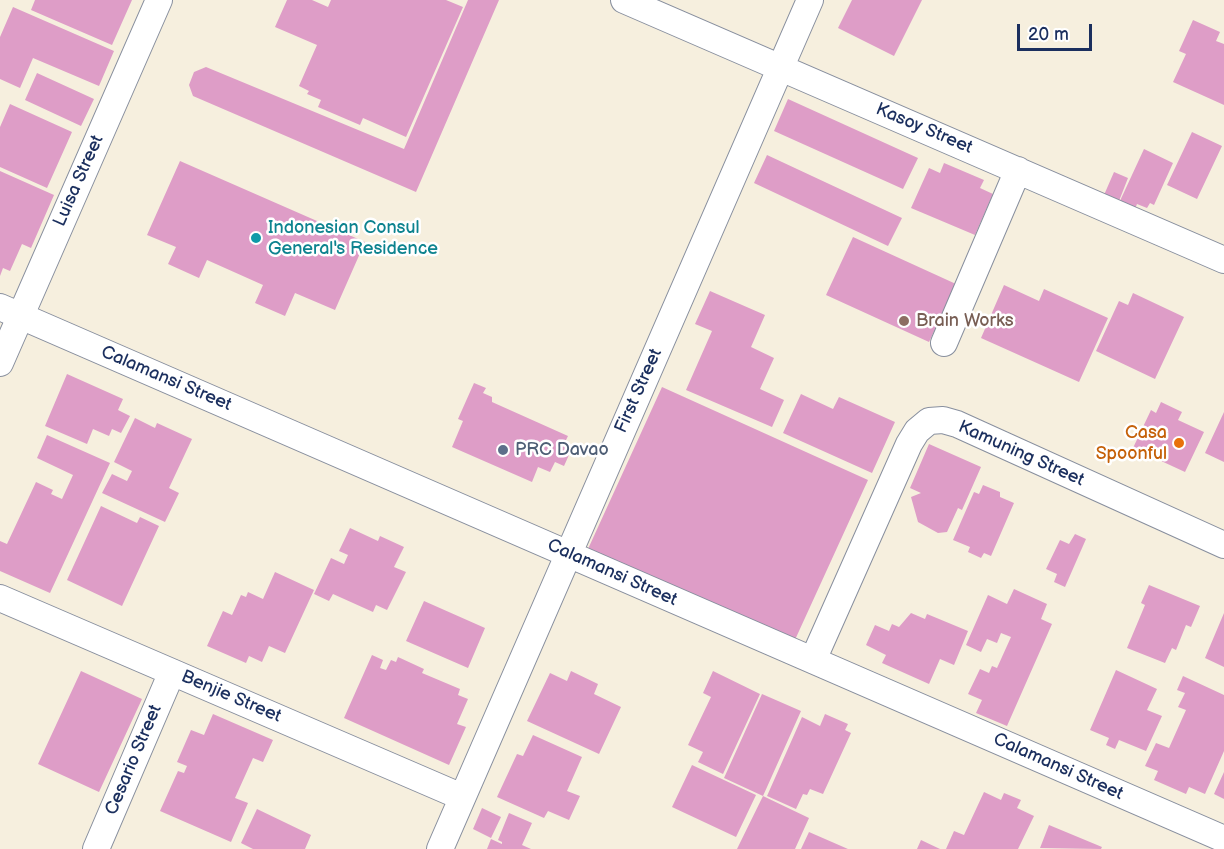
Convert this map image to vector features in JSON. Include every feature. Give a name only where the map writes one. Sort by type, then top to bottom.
[{"type":"street","name":"Luisa Street","points":[[0,363],[10,311],[159,0]]},
{"type":"street","name":"Kasoy Street","points":[[624,0],[1224,260]]},
{"type":"street","name":"First Street","points":[[440,849],[810,0]]},
{"type":"street","points":[[944,343],[1018,170]]},
{"type":"street","name":"Calamansi Street","points":[[10,311],[1224,840]]},
{"type":"street","name":"Kamuning Street","points":[[813,660],[909,444],[917,431],[929,421],[943,420],[957,424],[1224,545]]},
{"type":"street","name":"Benjie Street","points":[[0,597],[462,797]]},
{"type":"street","name":"Cesario Street","points":[[96,849],[172,672]]},
{"type":"building","points":[[35,0],[132,0],[112,45],[31,10]]},
{"type":"building","points":[[287,0],[312,0],[328,7],[331,0],[446,0],[463,7],[406,137],[363,118],[360,125],[318,107],[321,100],[307,94],[309,91],[299,86],[317,45],[275,27]]},
{"type":"building","points":[[468,0],[499,0],[416,192],[193,96],[189,85],[194,72],[206,67],[404,149]]},
{"type":"building","points":[[852,0],[922,0],[894,56],[838,28]]},
{"type":"building","points":[[13,7],[114,51],[99,86],[33,58],[20,88],[0,79],[0,37]]},
{"type":"building","points":[[1193,20],[1220,32],[1216,41],[1224,44],[1224,105],[1173,82],[1186,54],[1179,51]]},
{"type":"building","points":[[37,73],[94,99],[81,126],[25,100]]},
{"type":"building","points":[[788,99],[918,158],[903,189],[774,131]]},
{"type":"building","points":[[10,104],[72,132],[47,188],[0,167],[0,127]]},
{"type":"building","points":[[1192,132],[1222,146],[1197,199],[1167,185]]},
{"type":"building","points":[[1144,149],[1173,163],[1154,205],[1150,203],[1147,208],[1137,204],[1135,209],[1119,203]]},
{"type":"building","points":[[767,155],[902,218],[888,246],[754,183]]},
{"type":"building","name":"Indonesian Consul General's Residence","points":[[180,161],[365,242],[335,310],[295,293],[285,316],[255,303],[263,285],[207,260],[199,278],[168,264],[176,247],[147,235]]},
{"type":"building","points":[[944,163],[984,180],[980,188],[993,194],[975,235],[911,208],[929,168],[940,173]]},
{"type":"building","points":[[0,171],[54,195],[31,248],[22,244],[10,271],[3,268],[0,276]]},
{"type":"building","points":[[1114,172],[1128,178],[1119,201],[1104,195]]},
{"type":"building","points":[[853,237],[956,284],[929,342],[826,295]]},
{"type":"building","points":[[1004,285],[1039,301],[1044,289],[1108,318],[1079,382],[981,338]]},
{"type":"building","points":[[710,291],[765,315],[751,347],[774,358],[760,389],[784,400],[772,427],[686,390],[712,331],[695,324]]},
{"type":"building","points":[[1133,293],[1184,317],[1155,379],[1096,351],[1119,301],[1128,305]]},
{"type":"building","points":[[67,374],[123,399],[118,410],[130,416],[121,433],[112,429],[109,436],[93,429],[87,444],[45,426]]},
{"type":"building","points":[[474,383],[486,388],[483,393],[492,397],[492,402],[568,436],[565,442],[573,446],[564,466],[555,462],[550,472],[538,467],[532,482],[452,447],[463,421],[458,419]]},
{"type":"building","points":[[662,387],[868,480],[794,642],[588,549]]},
{"type":"building","points":[[801,394],[833,409],[839,397],[895,422],[872,473],[783,433]]},
{"type":"building","points":[[1161,402],[1182,412],[1178,420],[1204,432],[1185,472],[1133,448],[1151,410],[1156,413]]},
{"type":"building","points":[[1224,412],[1224,462],[1205,453]]},
{"type":"building","points":[[135,418],[155,428],[157,423],[192,439],[169,488],[179,493],[165,522],[102,493],[112,474],[127,481],[132,471],[114,462]]},
{"type":"building","points":[[47,435],[110,463],[50,593],[0,571],[0,541],[7,544],[36,482],[53,490],[51,494],[62,499],[73,475],[37,458]]},
{"type":"building","points":[[929,444],[981,467],[962,510],[958,508],[947,532],[938,533],[918,522],[911,497],[921,493],[910,488]]},
{"type":"building","points":[[983,485],[1000,492],[1000,497],[1014,503],[991,556],[984,553],[981,558],[968,552],[970,547],[953,540],[974,492],[979,494]]},
{"type":"building","points":[[101,506],[137,523],[140,517],[159,526],[122,606],[67,580]]},
{"type":"building","points":[[350,528],[378,541],[380,536],[404,547],[394,567],[406,572],[387,610],[376,605],[373,612],[333,594],[329,601],[314,594],[331,558],[344,564],[348,555],[339,551]]},
{"type":"building","points":[[1075,534],[1086,539],[1065,587],[1054,582],[1057,574],[1046,569],[1060,540],[1069,544]]},
{"type":"building","points":[[275,572],[314,590],[285,653],[269,646],[262,662],[249,656],[246,663],[207,646],[223,611],[232,615],[241,595],[246,597],[248,592],[263,599]]},
{"type":"building","points":[[1149,585],[1200,606],[1191,627],[1186,625],[1176,650],[1172,648],[1165,663],[1127,648],[1145,605],[1141,603]]},
{"type":"building","points":[[1014,589],[1047,604],[1041,619],[1052,624],[1007,726],[976,713],[982,700],[968,694],[980,669],[989,673],[992,666],[997,668],[1011,637],[1001,633],[997,643],[987,639],[981,652],[966,645],[988,595],[1007,604]]},
{"type":"building","points":[[424,601],[485,628],[468,668],[406,641]]},
{"type":"building","points":[[911,613],[925,619],[927,614],[968,631],[954,665],[940,659],[929,684],[882,663],[886,655],[866,645],[875,625],[889,631],[892,624],[899,627]]},
{"type":"building","points":[[1224,613],[1224,667],[1205,658]]},
{"type":"building","points":[[372,655],[383,660],[380,668],[386,670],[391,660],[396,662],[398,657],[424,669],[422,673],[460,689],[458,695],[468,699],[457,724],[466,727],[449,765],[344,718]]},
{"type":"building","points":[[1116,670],[1157,689],[1147,710],[1162,716],[1146,751],[1119,740],[1115,749],[1106,745],[1109,738],[1090,730]]},
{"type":"building","points":[[81,671],[142,699],[99,792],[38,764]]},
{"type":"building","points":[[571,671],[598,684],[594,694],[621,707],[599,754],[527,721],[550,673],[567,681]]},
{"type":"building","points":[[713,671],[760,694],[723,774],[698,762],[703,752],[688,745],[711,697],[703,693]]},
{"type":"building","points":[[1183,676],[1224,695],[1224,751],[1205,794],[1189,787],[1186,794],[1154,780],[1158,771],[1145,766],[1156,743],[1169,748],[1186,710],[1178,707],[1185,693],[1177,690]]},
{"type":"building","points":[[762,694],[801,711],[763,796],[724,778]]},
{"type":"building","points":[[213,714],[273,740],[263,762],[253,758],[235,798],[248,803],[231,842],[160,811],[178,771],[184,773],[187,766],[177,762],[191,730],[204,735]]},
{"type":"building","points":[[825,714],[848,724],[845,730],[851,733],[823,794],[810,789],[807,795],[803,794],[796,809],[767,796],[802,717],[820,726]]},
{"type":"building","points":[[533,735],[582,757],[567,791],[580,796],[569,820],[548,811],[544,818],[497,797],[517,754],[523,756]]},
{"type":"building","points":[[692,765],[756,795],[736,837],[672,807]]},
{"type":"building","points":[[1224,772],[1224,799],[1214,794]]},
{"type":"building","points":[[984,792],[1001,800],[1004,793],[1021,800],[1017,808],[1034,816],[1018,849],[946,849],[954,831],[964,835]]},
{"type":"building","points":[[763,796],[809,818],[795,849],[737,849]]},
{"type":"building","points":[[482,808],[501,817],[491,838],[473,829]]},
{"type":"building","points":[[257,809],[311,835],[305,849],[253,849],[241,843]]},
{"type":"building","points":[[509,813],[532,823],[522,845],[531,849],[487,849],[491,839],[502,844],[498,840]]},
{"type":"building","points":[[1049,825],[1102,847],[1101,849],[1040,848]]},
{"type":"building","points":[[809,832],[848,849],[801,849]]},
{"type":"building","points":[[921,840],[940,849],[917,849]]},
{"type":"place","name":"Indonesian Consul General's Residence","points":[[256,238]]},
{"type":"place","name":"Brain Works","points":[[904,321]]},
{"type":"place","name":"Casa Spoonful","points":[[1179,443]]},
{"type":"place","name":"PRC Davao","points":[[503,450]]}]
